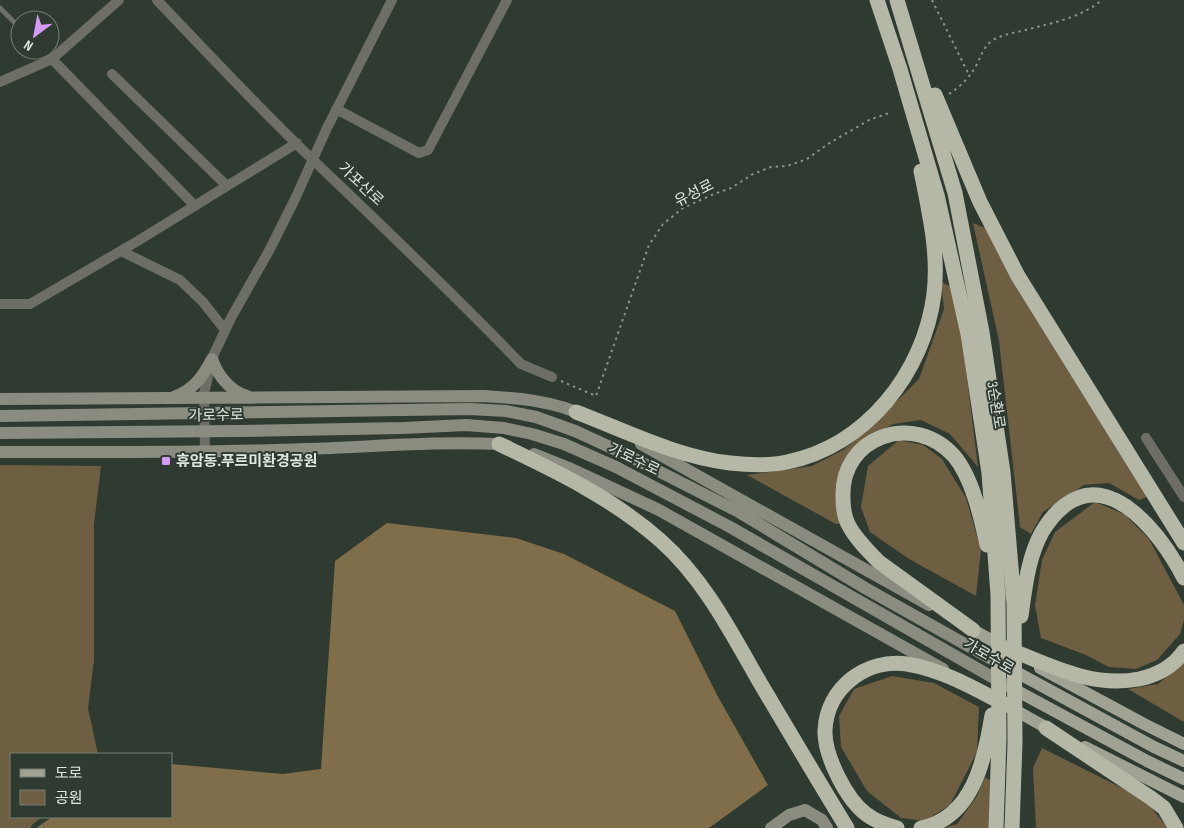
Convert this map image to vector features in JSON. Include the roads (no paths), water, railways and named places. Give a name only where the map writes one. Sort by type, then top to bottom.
[{"type":"highway","name":"3순환로","points":[[877,0],[900,69],[937,194],[968,334],[989,473],[998,595],[1010,696],[1019,743]]},
{"type":"highway","name":"3순환로","points":[[897,0],[955,193],[982,332],[1003,472],[1018,604],[1007,668]]},
{"type":"highway","points":[[903,20],[980,202],[1006,253],[1184,543]]},
{"type":"highway","points":[[576,412],[693,456],[725,462],[756,464],[786,462],[819,452],[858,430],[881,408],[895,391],[914,360],[927,326],[934,292],[932,230],[900,69]]},
{"type":"highway","points":[[973,630],[879,562],[863,546],[848,524],[843,504],[843,487],[851,463],[864,447],[884,435],[894,432],[908,433],[932,440],[953,455],[964,472],[978,509],[998,595]]},
{"type":"highway","points":[[499,444],[554,470],[617,507],[662,542],[679,560],[714,604],[847,828]]},
{"type":"highway","points":[[1018,604],[1029,566],[1047,523],[1061,508],[1083,496],[1109,497],[1132,510],[1162,544],[1184,578]]},
{"type":"highway","points":[[1006,648],[1075,675],[1111,682],[1131,681],[1156,675],[1168,668],[1184,651]]},
{"type":"highway","points":[[897,828],[876,821],[859,808],[850,797],[834,766],[825,730],[831,706],[843,685],[855,675],[870,668],[888,664],[906,664],[1010,696]]},
{"type":"highway","points":[[996,828],[994,738],[1007,668]]},
{"type":"highway","points":[[1046,728],[1151,798],[1164,808],[1176,828]]},
{"type":"highway","points":[[921,828],[948,816],[965,799],[994,738]]},
{"type":"highway","points":[[1012,828],[1019,743]]},
{"type":"highway","points":[[1019,743],[1022,828]]},
{"type":"main road","points":[[169,398],[186,392],[196,384],[205,373],[212,359]]},
{"type":"main road","points":[[212,359],[215,368],[229,386],[242,395],[253,398]]},
{"type":"main road","name":"가로수로","points":[[0,399],[484,396],[535,402],[576,412],[662,455],[973,630]]},
{"type":"main road","name":"가로수로","points":[[253,398],[359,410]]},
{"type":"main road","name":"가로수로","points":[[0,416],[469,409],[506,411],[536,417],[575,431],[739,512],[866,588],[1007,668],[1184,761]]},
{"type":"main road","name":"가로수로","points":[[0,433],[393,428],[466,425],[504,428],[532,434],[564,444],[616,467],[730,527],[1010,696],[1046,728],[1184,797]]},
{"type":"main road","points":[[391,445],[437,426],[499,444]]},
{"type":"main road","name":"가로수로","points":[[0,452],[307,449],[450,443],[499,444],[533,453],[659,510],[1010,696],[1184,779]]},
{"type":"main road","points":[[973,630],[1184,744]]},
{"type":"main road","points":[[770,828],[789,815],[805,810],[822,820],[827,828]]},
{"type":"street","points":[[60,51],[119,0]]},
{"type":"street","name":"가포산로","points":[[157,0],[238,86],[365,208],[521,364],[552,378]]},
{"type":"street","points":[[205,451],[204,398],[212,359],[225,330],[270,249],[336,109],[392,0]]},
{"type":"street","points":[[336,109],[419,152],[428,150],[507,0]]},
{"type":"street","points":[[0,82],[48,60]]},
{"type":"street","points":[[54,60],[195,206]]},
{"type":"street","points":[[112,74],[227,186]]},
{"type":"street","points":[[0,304],[30,304],[121,251],[296,143]]},
{"type":"street","points":[[121,251],[180,280],[203,302],[225,330]]},
{"type":"street","points":[[1146,438],[1184,497]]},
{"type":"lane","points":[[0,8],[10,18]]},
{"type":"place","name":"휴암동.푸르미환경공원","points":[[166,461]]}]
